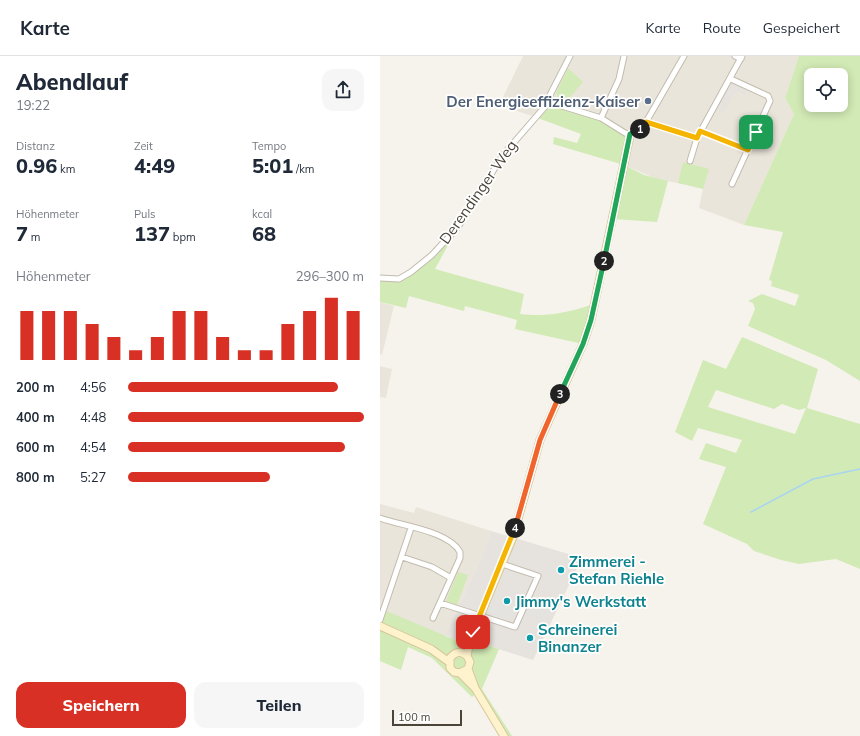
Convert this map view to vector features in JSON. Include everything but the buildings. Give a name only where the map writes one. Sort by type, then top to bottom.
[{"type":"street","points":[[570,56],[550,95],[549,102],[601,118],[625,134],[630,134],[640,129],[646,122],[684,56]]},
{"type":"street","points":[[601,118],[618,79],[624,56]]},
{"type":"street","points":[[690,161],[700,131],[731,79],[742,57],[735,56]]},
{"type":"street","points":[[731,79],[770,98],[770,101],[732,184]]},
{"type":"street","name":"Derendinger Weg","points":[[380,278],[399,279],[412,272],[432,255],[458,227],[503,155],[549,102]]},
{"type":"street","points":[[646,122],[697,138]]},
{"type":"street","points":[[700,131],[748,150]]},
{"type":"street","points":[[504,736],[475,688],[468,669],[470,662],[467,656],[470,640],[513,537],[540,440],[583,344],[591,320],[630,134]]},
{"type":"street","points":[[380,518],[439,536],[457,546],[460,552],[460,558],[433,618]]},
{"type":"street","points":[[380,620],[411,528]]},
{"type":"street","points":[[402,556],[432,567],[451,578]]},
{"type":"street","points":[[440,603],[515,627],[538,576],[502,564]]},
{"type":"street","points":[[380,626],[431,649],[449,662],[452,670],[460,673],[475,688]]},
{"type":"street","points":[[449,662],[470,640]]},
{"type":"street","points":[[431,649],[467,656]]},
{"type":"street","points":[[460,673],[468,669]]},
{"type":"shaded area","points":[[523,56],[799,56],[785,98],[794,114],[744,225],[699,208],[703,188],[657,179],[624,165],[630,135],[535,117],[499,105]]},
{"type":"shaded area","points":[[731,79],[749,87],[745,95],[736,91],[723,113],[714,108]]},
{"type":"shaded area","points":[[380,302],[394,306],[382,355],[380,354]]},
{"type":"shaded area","points":[[380,366],[392,369],[386,398],[380,397]]},
{"type":"shaded area","points":[[380,504],[414,513],[416,507],[491,531],[481,559],[439,648],[380,626]]},
{"type":"shaded area","points":[[491,531],[582,558],[533,660],[470,640],[466,645],[445,635],[481,559]]},
{"type":"shaded area","points":[[490,600],[517,609],[510,619],[485,612]]},
{"type":"shaded area","points":[[529,602],[551,610],[546,622],[525,612]]},
{"type":"green space","points":[[799,56],[860,56],[860,381],[826,360],[748,326],[755,309],[753,303],[748,301],[762,294],[795,306],[799,295],[771,286],[772,281],[769,280],[783,232],[744,225],[794,114],[785,98]]},
{"type":"green space","points":[[568,68],[583,82],[565,103],[559,100],[556,93]]},
{"type":"green space","points":[[549,102],[601,118],[630,135],[624,165],[553,144],[554,137],[577,143],[581,134],[535,117]]},
{"type":"green space","points":[[683,162],[709,169],[703,189],[678,183]]},
{"type":"green space","points":[[624,165],[644,175],[668,181],[657,222],[613,219]]},
{"type":"green space","points":[[458,227],[435,269],[524,294],[520,314],[558,314],[594,304],[583,344],[515,329],[517,320],[465,306],[464,311],[409,296],[406,308],[380,302],[380,278],[399,279],[411,272]]},
{"type":"green space","points":[[742,337],[818,369],[807,408],[860,424],[860,569],[836,559],[799,564],[781,560],[754,551],[747,544],[703,524],[726,467],[699,459],[706,443],[736,453],[742,440],[698,428],[692,441],[675,432],[703,360],[726,369]],"holes":[[[716,390],[774,409],[782,404],[799,410],[806,408],[795,434],[708,407]]]},
{"type":"green space","points":[[458,572],[468,575],[457,605],[446,601]]},
{"type":"green space","points":[[384,610],[465,644],[470,640],[499,649],[482,689],[512,736],[504,736],[477,693],[472,697],[432,658],[408,647],[401,670],[380,661],[380,612]]},
{"type":"waterway","points":[[751,512],[813,479],[860,469]]},
{"type":"place","name":"Der Energieeffizienz-Kaiser","points":[[648,101]]},
{"type":"place","name":"Zimmerei - Stefan Riehle","points":[[561,570]]},
{"type":"place","name":"Jimmy's Werkstatt","points":[[507,601]]},
{"type":"place","name":"Schreinerei Binanzer","points":[[530,638]]},
{"type":"route","points":[[473,632],[513,537],[540,440],[583,344],[591,320],[630,134],[640,129],[646,122],[697,138],[700,131],[748,150],[756,132]]}]
